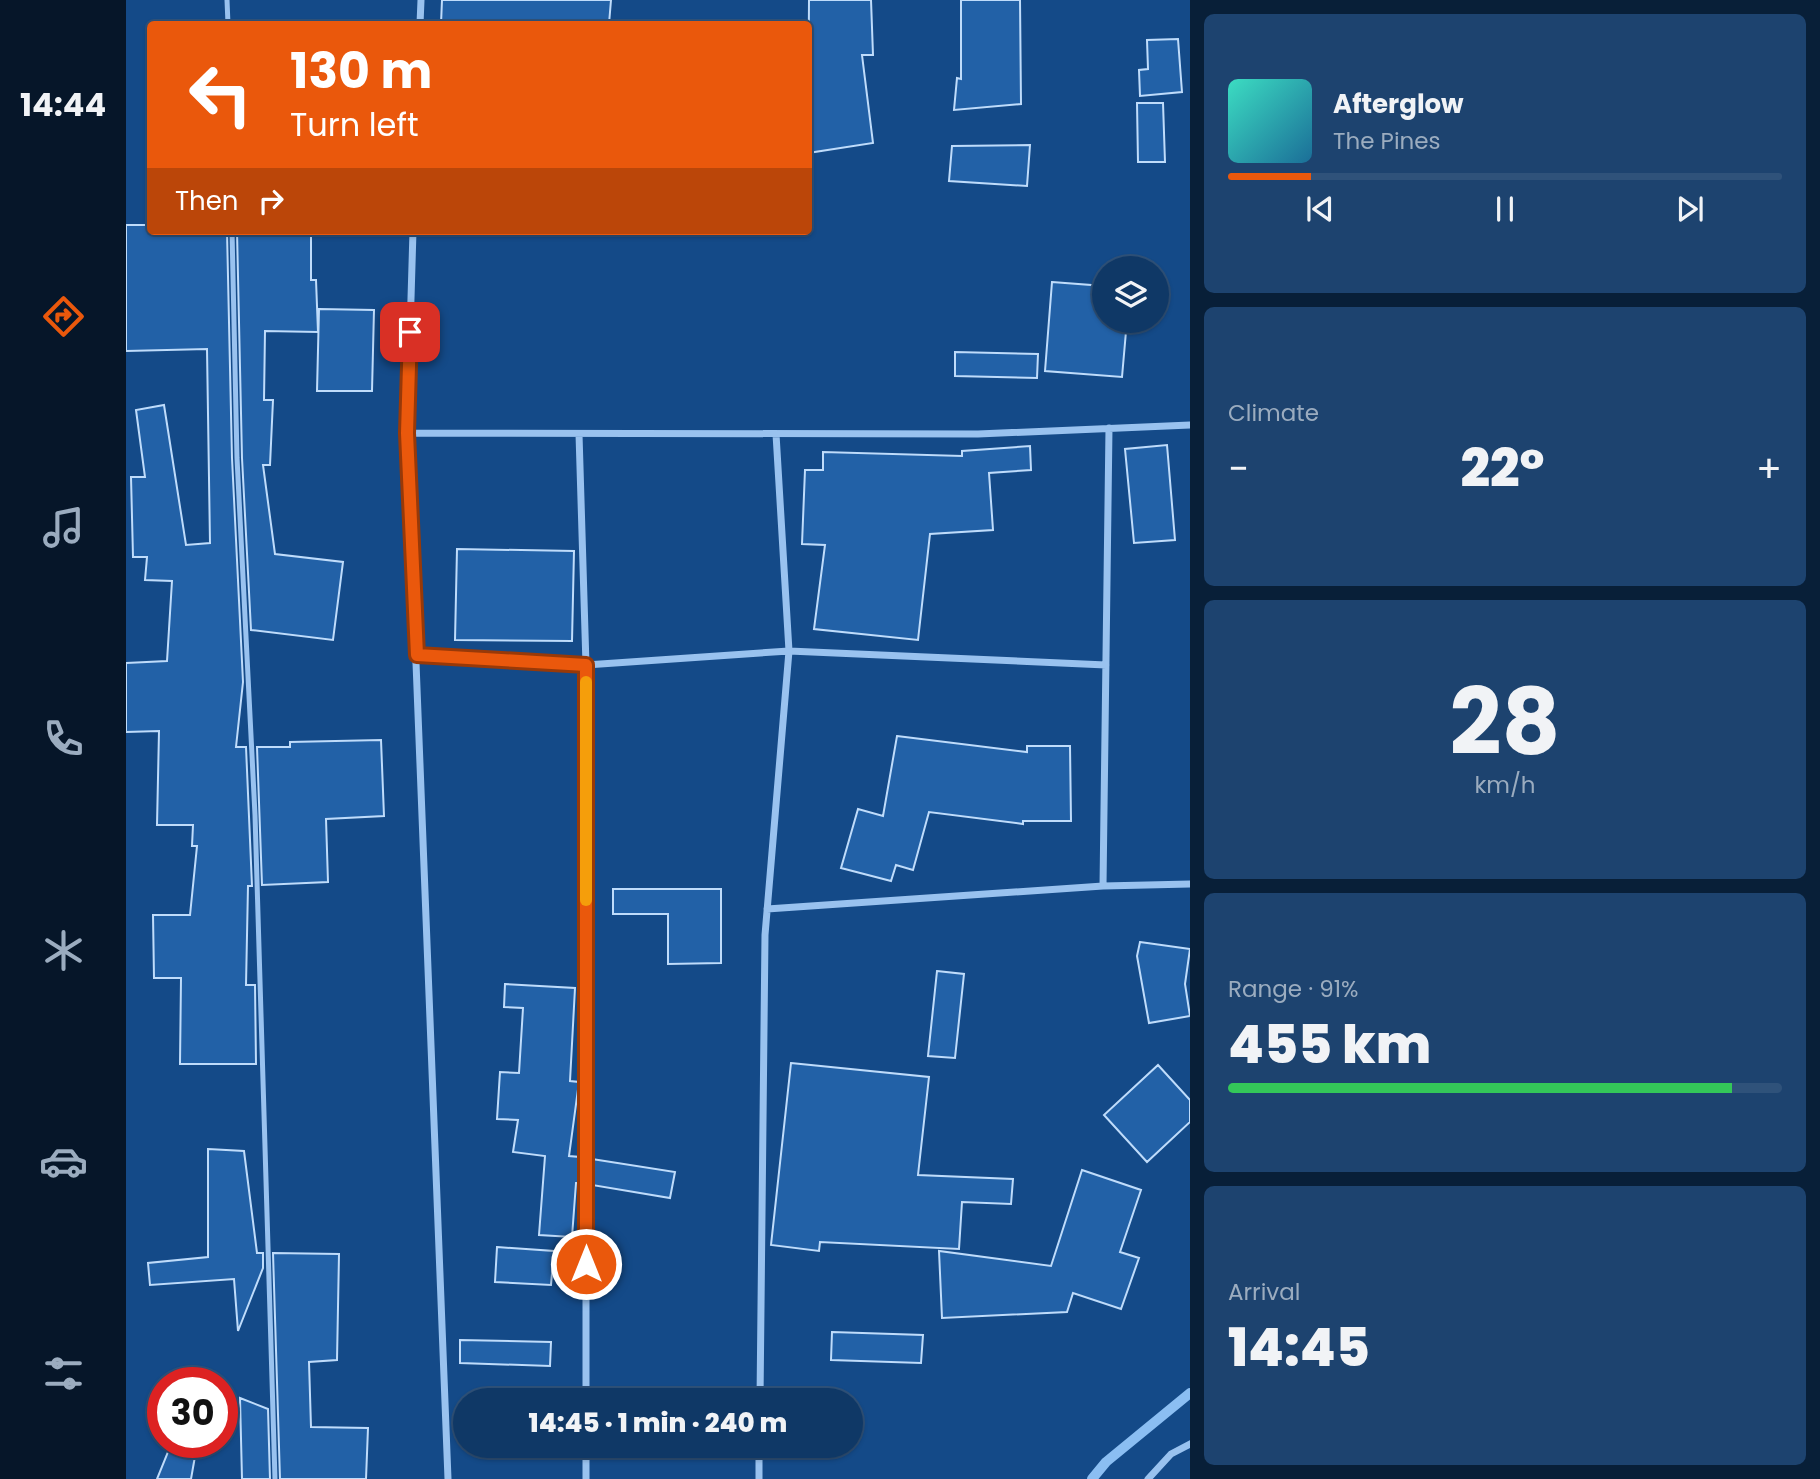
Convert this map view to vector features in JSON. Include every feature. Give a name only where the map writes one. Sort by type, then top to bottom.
[{"type":"street","points":[[420,21],[421,0]]},
{"type":"street","points":[[413,235],[407,433],[448,1479]]},
{"type":"street","points":[[407,433],[978,434],[1190,425]]},
{"type":"street","points":[[1103,886],[1109,428]]},
{"type":"street","points":[[579,434],[586,665],[586,1388]]},
{"type":"street","points":[[760,1388],[767,909],[789,651],[776,434]]},
{"type":"street","points":[[417,655],[586,665],[789,651],[1106,665]]},
{"type":"street","points":[[767,909],[1103,886],[1190,884]]},
{"type":"street","points":[[1149,1479],[1171,1454],[1190,1444]]},
{"type":"street","points":[[586,1458],[586,1479]]},
{"type":"street","points":[[759,1458],[759,1479]]},
{"type":"lane","points":[[227,0],[228,21]]},
{"type":"lane","points":[[232,235],[237,458],[255,815],[275,1479]]},
{"type":"building","points":[[442,0],[611,0],[609,21],[441,21]]},
{"type":"building","points":[[809,0],[871,0],[873,55],[862,55],[873,143],[812,152],[812,21],[809,21]]},
{"type":"building","points":[[961,0],[1020,0],[1021,104],[954,110],[957,78],[961,79]]},
{"type":"building","points":[[1178,39],[1182,92],[1140,96],[1139,70],[1148,69],[1147,40]]},
{"type":"building","points":[[1137,103],[1163,103],[1165,162],[1138,162]]},
{"type":"building","points":[[1030,145],[1027,186],[949,181],[952,146]]},
{"type":"building","points":[[126,225],[147,225],[147,235],[227,235],[232,458],[243,682],[236,747],[246,747],[252,886],[248,886],[246,985],[255,985],[256,1064],[180,1064],[181,978],[154,978],[153,915],[190,915],[197,846],[192,846],[193,825],[157,825],[159,731],[126,732],[126,663],[167,661],[172,581],[145,580],[147,557],[133,557],[131,477],[145,477],[136,410],[164,405],[186,545],[210,543],[207,349],[126,351]]},
{"type":"building","points":[[237,235],[311,235],[311,280],[316,280],[318,332],[265,331],[264,400],[273,400],[270,465],[263,465],[275,554],[343,562],[333,640],[251,630],[242,458]]},
{"type":"building","points":[[1052,282],[1092,285],[1092,333],[1126,333],[1122,377],[1045,371]]},
{"type":"building","points":[[319,309],[374,310],[372,391],[317,391]]},
{"type":"building","points":[[955,352],[1038,354],[1037,378],[955,376]]},
{"type":"building","points":[[1167,445],[1175,540],[1134,543],[1125,449]]},
{"type":"building","points":[[1030,446],[1031,470],[989,473],[993,530],[930,534],[918,640],[814,629],[825,545],[802,544],[805,470],[823,470],[823,452],[962,456],[962,451]]},
{"type":"building","points":[[457,549],[574,551],[572,641],[455,640]]},
{"type":"building","points":[[897,736],[1027,752],[1027,746],[1070,746],[1071,821],[1023,821],[1023,824],[929,812],[913,870],[896,865],[891,881],[841,868],[858,809],[883,816]]},
{"type":"building","points":[[381,740],[384,816],[326,819],[328,882],[262,885],[257,747],[290,747],[290,742]]},
{"type":"building","points":[[613,889],[721,889],[721,963],[668,964],[668,914],[613,914]]},
{"type":"building","points":[[1140,942],[1190,949],[1185,984],[1190,1016],[1149,1023],[1137,956]]},
{"type":"building","points":[[937,971],[964,974],[955,1058],[928,1056]]},
{"type":"building","points":[[505,984],[575,988],[570,1081],[579,1082],[569,1156],[580,1157],[580,1183],[576,1183],[572,1237],[539,1235],[545,1156],[513,1152],[518,1120],[497,1119],[500,1072],[519,1073],[523,1008],[504,1007]]},
{"type":"building","points":[[791,1063],[929,1077],[918,1175],[1013,1179],[1011,1204],[962,1202],[959,1249],[820,1242],[819,1251],[771,1245]]},
{"type":"building","points":[[1158,1065],[1190,1100],[1190,1122],[1147,1162],[1104,1115]]},
{"type":"building","points":[[208,1149],[244,1151],[257,1253],[263,1253],[263,1268],[238,1331],[234,1279],[150,1285],[148,1263],[208,1257]]},
{"type":"building","points":[[592,1159],[675,1172],[670,1198],[592,1185]]},
{"type":"building","points":[[1082,1170],[1141,1190],[1120,1252],[1139,1258],[1121,1309],[1073,1293],[1067,1312],[942,1318],[939,1251],[1051,1266]]},
{"type":"building","points":[[497,1247],[554,1251],[551,1285],[495,1282]]},
{"type":"building","points":[[273,1253],[339,1254],[337,1360],[309,1362],[311,1427],[368,1428],[366,1479],[280,1479]]},
{"type":"building","points":[[832,1332],[923,1335],[921,1363],[831,1360]]},
{"type":"building","points":[[460,1340],[551,1342],[550,1366],[460,1363]]},
{"type":"building","points":[[240,1398],[268,1409],[270,1479],[242,1479]]},
{"type":"building","points":[[166,1458],[195,1458],[191,1479],[157,1479]]},
{"type":"waterway","points":[[1092,1479],[1106,1462],[1190,1393]]},
{"type":"slow traffic","points":[[586,682],[586,900]]},
{"type":"route","points":[[410,332],[407,433],[417,655],[586,665],[586,1264]]}]
